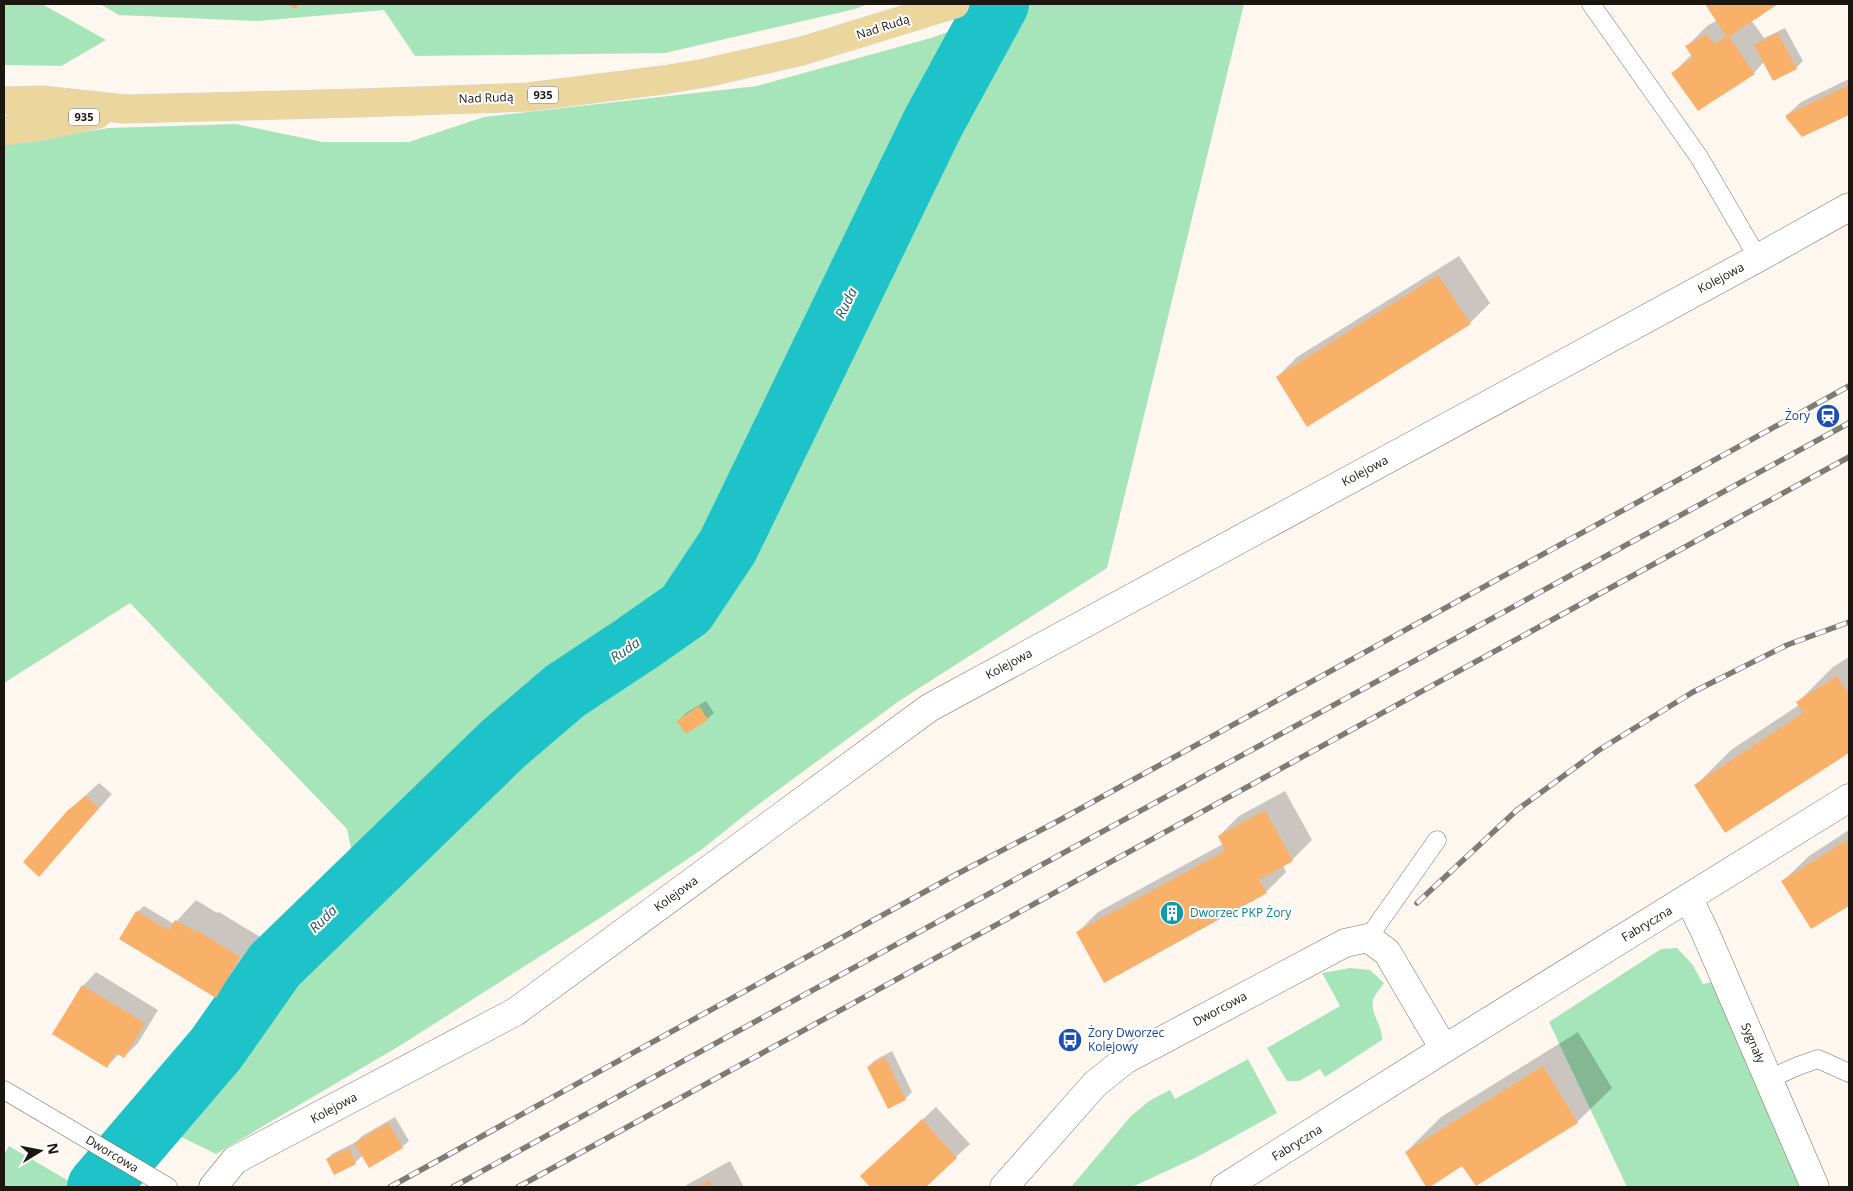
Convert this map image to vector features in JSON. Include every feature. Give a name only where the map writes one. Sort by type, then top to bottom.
[{"type":"main road","name":"Nad Rudą","points":[[4,101],[42,100],[125,109],[359,103],[528,96],[592,90],[705,73],[768,59],[850,38],[953,5]]},
{"type":"main road","name":"Nad Rudą","points":[[4,130],[43,126],[125,109]]},
{"type":"street","name":"Kolejowa","points":[[213,1187],[235,1160],[515,1012],[930,708],[1849,207]]},
{"type":"street","name":"Fabryczna","points":[[1225,1187],[1849,798]]},
{"type":"street","name":"Sygnały","points":[[1689,899],[1706,932],[1815,1187]]},
{"type":"street","points":[[1368,938],[1387,952],[1444,1049]]},
{"type":"street","name":"Dworcowa","points":[[1004,1187],[1095,1084],[1125,1060],[1345,943],[1368,938]]},
{"type":"lane","points":[[1591,4],[1699,157],[1758,258]]},
{"type":"lane","points":[[1368,938],[1437,840]]},
{"type":"lane","points":[[1769,1079],[1818,1059],[1849,1073]]},
{"type":"lane","name":"Dworcowa","points":[[4,1090],[168,1187]]},
{"type":"green space","points":[[4,4],[42,4],[106,40],[61,66],[4,65]]},
{"type":"green space","points":[[100,4],[868,4],[855,9],[665,53],[415,56],[384,10],[258,21],[119,15]]},
{"type":"green space","points":[[1026,4],[1244,4],[1107,568],[899,701],[755,807],[701,850],[600,918],[401,1045],[216,1154],[167,1130],[278,986],[364,911],[347,829],[130,603],[4,683],[4,145],[109,128],[236,124],[323,142],[409,142],[484,117],[757,86],[931,38]]},
{"type":"green space","points":[[1677,948],[1693,965],[1703,984],[1712,982],[1800,1187],[1627,1187],[1549,1022],[1661,949]]},
{"type":"green space","points":[[1350,968],[1370,970],[1384,983],[1373,1000],[1373,1010],[1381,1030],[1382,1040],[1325,1077],[1320,1069],[1299,1081],[1287,1081],[1267,1048],[1340,1006],[1322,973]]},
{"type":"green space","points":[[1248,1059],[1277,1113],[1197,1157],[1132,1187],[1071,1187],[1131,1116],[1149,1101],[1170,1090],[1175,1099]]},
{"type":"green space","points":[[9,1146],[79,1187],[4,1187],[4,1155]]},
{"type":"building","points":[[285,4],[299,4],[296,9]]},
{"type":"building","points":[[1705,4],[1778,4],[1729,37],[1755,74],[1698,111],[1671,73],[1693,58],[1685,46],[1707,34],[1714,44],[1726,36]]},
{"type":"building","points":[[1778,33],[1797,69],[1773,81],[1754,45]]},
{"type":"building","points":[[1849,85],[1849,115],[1802,137],[1786,118],[1786,115]]},
{"type":"building","points":[[1438,275],[1471,324],[1307,427],[1276,377]]},
{"type":"building","points":[[1837,676],[1849,695],[1849,753],[1725,833],[1694,785],[1803,713],[1796,702]]},
{"type":"building","points":[[699,706],[708,720],[686,734],[677,722]]},
{"type":"building","points":[[85,796],[99,808],[39,877],[23,862],[67,811]]},
{"type":"building","name":"Dworzec PKP Żory","points":[[1265,810],[1293,861],[1259,880],[1267,893],[1104,983],[1076,932],[1225,851],[1218,836]]},
{"type":"building","points":[[1849,839],[1849,906],[1811,929],[1781,881]]},
{"type":"building","points":[[136,911],[169,930],[175,920],[198,931],[240,957],[216,998],[119,939]]},
{"type":"building","points":[[82,985],[145,1023],[124,1058],[116,1053],[107,1068],[52,1034]]},
{"type":"building","points":[[885,1057],[906,1100],[888,1109],[867,1067]]},
{"type":"building","points":[[1543,1066],[1578,1123],[1476,1186],[1462,1166],[1430,1187],[1426,1187],[1405,1152]]},
{"type":"building","points":[[922,1119],[957,1158],[926,1187],[870,1187],[860,1176]]},
{"type":"building","points":[[388,1123],[403,1148],[369,1168],[354,1143]]},
{"type":"building","points":[[349,1148],[356,1164],[334,1175],[326,1159]]},
{"type":"building","points":[[709,1180],[713,1187],[697,1187]]},
{"type":"waterway","name":"Ruda","points":[[98,1187],[216,1049],[275,965],[503,744],[565,691],[686,609],[728,546],[933,123],[998,4]]},
{"type":"railway","points":[[390,1187],[957,874],[1058,821],[1849,386]]},
{"type":"railway","points":[[453,1187],[1849,423]]},
{"type":"railway","points":[[518,1187],[1849,457]]},
{"type":"railway","points":[[1417,903],[1517,810],[1599,750],[1693,692],[1787,645],[1849,622]]},
{"type":"place","name":"Żory","points":[[1828,416]]},
{"type":"place","name":"Dworzec PKP Żory","points":[[1172,913]]},
{"type":"place","name":"Żory Dworzec Kolejowy","points":[[1070,1040]]}]
